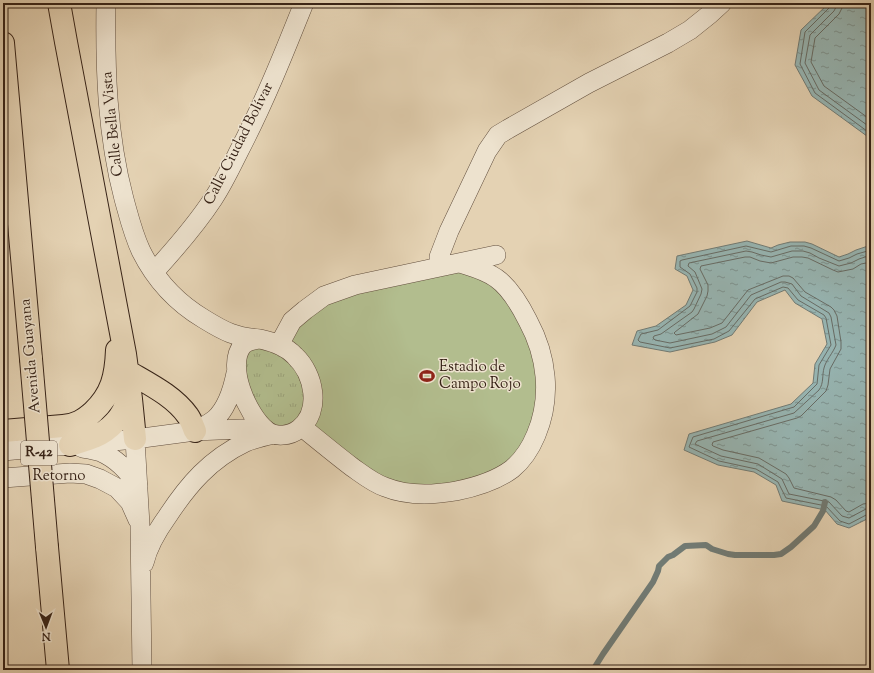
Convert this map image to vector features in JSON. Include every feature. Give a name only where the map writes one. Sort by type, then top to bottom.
[{"type":"main road","points":[[59,3],[125,354],[135,439]]},
{"type":"main road","name":"Avenida Guayana","points":[[3,43],[58,670]]},
{"type":"main road","points":[[3,431],[72,425],[81,422],[102,404],[112,386],[116,368],[116,305]]},
{"type":"main road","points":[[127,371],[176,402],[189,417],[195,431]]},
{"type":"main road","points":[[70,445],[95,437],[116,422],[127,401],[127,371]]},
{"type":"street","name":"Calle Bella Vista","points":[[106,3],[109,103],[114,157],[135,235],[142,252],[154,272],[167,289],[179,302],[223,333],[229,342],[237,365]]},
{"type":"street","name":"Calle Ciudad Bolívar","points":[[154,272],[177,247],[214,198],[246,137],[277,71],[304,3]]},
{"type":"street","points":[[440,267],[439,257],[449,231],[487,152],[498,135],[589,83],[668,43],[690,30],[722,3]]},
{"type":"street","points":[[279,345],[292,321],[324,296],[355,285],[496,255]]},
{"type":"street","points":[[302,427],[364,476],[383,487],[400,492],[418,494],[438,493],[470,488],[486,483],[499,476],[513,468],[522,459],[533,442],[541,423],[544,408],[546,382],[541,353],[534,333],[526,318],[516,301],[504,286],[496,278],[481,269],[460,263]]},
{"type":"street","name":"Calle Bella Vista","points":[[217,328],[239,336],[260,339]]},
{"type":"street","points":[[3,451],[135,439],[195,431],[241,429],[288,435],[296,432],[302,427],[312,410],[313,396],[310,381],[302,363],[295,355],[279,345],[260,339],[251,340],[244,345],[239,352],[233,386],[222,410],[216,418],[195,431]]},
{"type":"street","points":[[237,365],[239,385],[242,394],[257,420],[269,432]]},
{"type":"street","points":[[141,574],[149,547],[163,523],[188,488],[202,472],[218,459],[246,442],[269,432]]},
{"type":"street","points":[[135,439],[140,525],[142,670]]},
{"type":"street","points":[[70,445],[100,452],[106,455],[123,467],[138,486]]},
{"type":"street","name":"Retorno","points":[[3,478],[70,473],[86,474],[100,479],[117,488],[130,502],[140,525]]},
{"type":"green space","name":"Estadio de Campo Rojo","points":[[481,269],[535,333],[541,423],[499,477],[400,492],[302,427],[312,410],[288,350],[292,321],[355,285]]},
{"type":"green space","points":[[243,345],[279,345],[313,392],[289,435],[248,405]]},
{"type":"water","points":[[829,3],[871,3],[871,139],[812,96],[795,65],[801,30]]},
{"type":"water","points":[[747,241],[771,248],[790,242],[805,242],[839,257],[871,245],[871,517],[849,528],[837,524],[825,510],[782,501],[776,485],[754,472],[718,465],[684,450],[689,434],[791,404],[813,383],[815,364],[827,344],[822,319],[795,303],[785,290],[757,302],[732,335],[715,342],[670,352],[632,345],[637,331],[656,326],[686,305],[693,290],[687,276],[675,269],[677,256]]},
{"type":"waterway","points":[[593,670],[653,582],[659,566],[668,557],[685,546],[706,545],[712,549],[735,555],[781,554],[814,526],[823,511],[825,502]]},
{"type":"place","name":"Estadio de Campo Rojo","points":[[427,376]]}]
